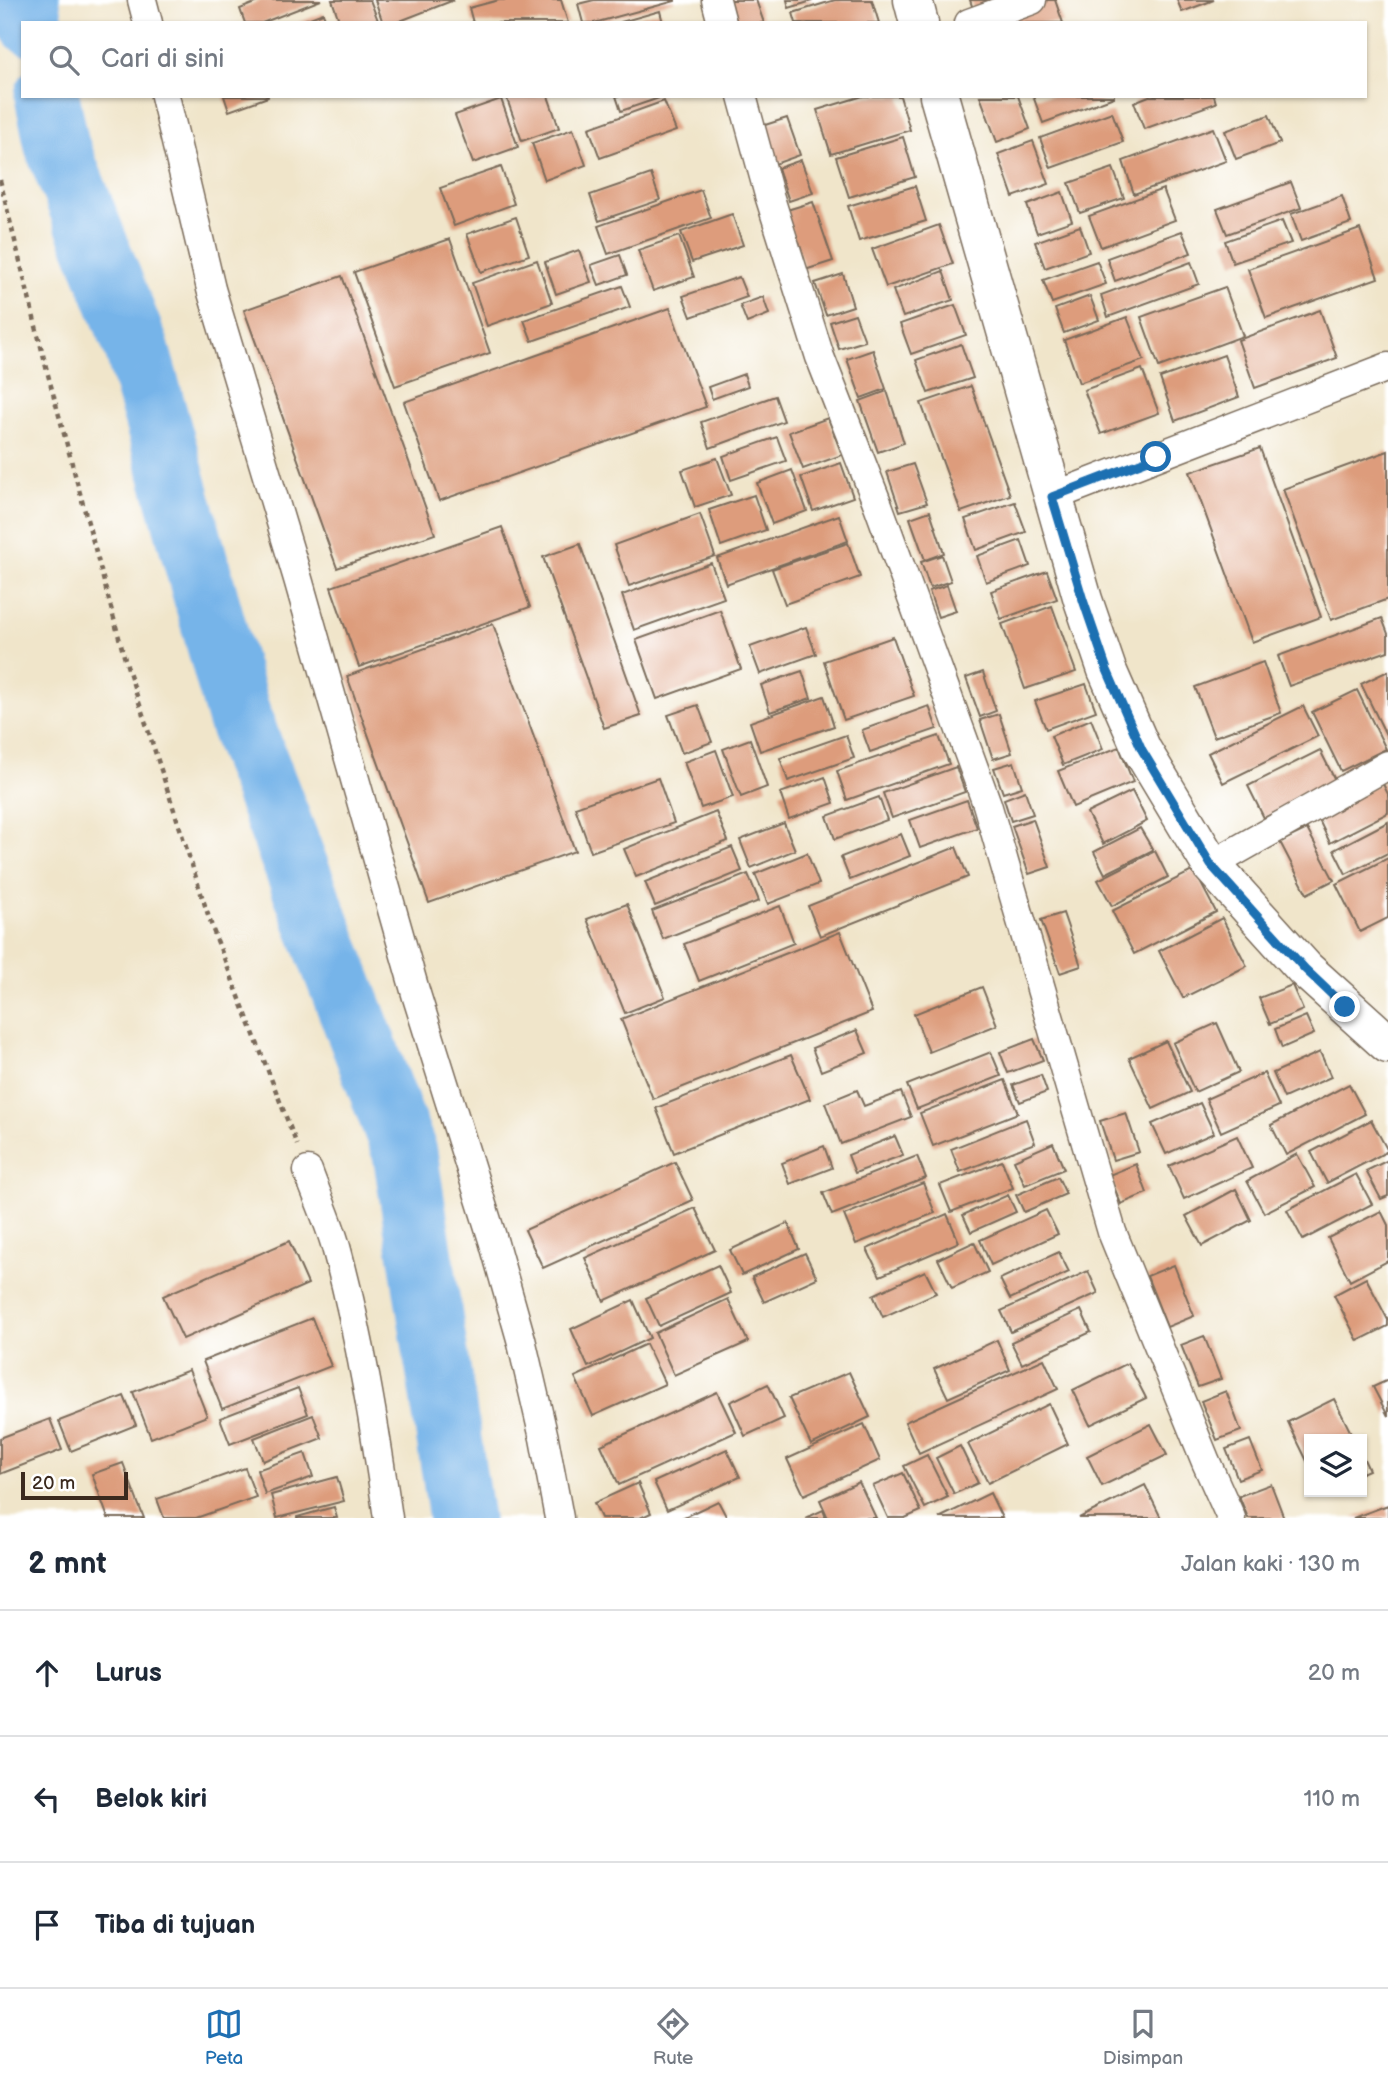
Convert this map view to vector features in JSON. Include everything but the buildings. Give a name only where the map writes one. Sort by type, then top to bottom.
[{"type":"street","points":[[142,0],[147,21]]},
{"type":"street","points":[[716,0],[721,21]]},
{"type":"street","points":[[913,0],[918,21]]},
{"type":"street","points":[[974,21],[1032,0]]},
{"type":"street","points":[[165,98],[211,289],[298,579],[416,995],[493,1240],[521,1339],[559,1518]]},
{"type":"street","points":[[743,98],[769,195],[820,357],[878,505],[987,804],[1112,1232],[1231,1518]]},
{"type":"street","points":[[940,98],[1083,600],[1107,670],[1142,750],[1211,865],[1305,969],[1388,1044]]},
{"type":"street","points":[[1052,497],[1388,367]]},
{"type":"street","points":[[1211,865],[1388,765]]},
{"type":"street","points":[[308,1171],[335,1245],[351,1311],[368,1394],[388,1518]]},
{"type":"path","points":[[0,180],[47,371],[124,656],[213,930],[308,1171]]},
{"type":"waterway","points":[[27,0],[31,21]]},
{"type":"waterway","points":[[47,98],[57,146],[137,349],[239,717],[405,1153],[461,1518]]},
{"type":"route","points":[[1156,457],[1052,497],[1107,670],[1142,750],[1211,865],[1305,969],[1345,1007]]}]
